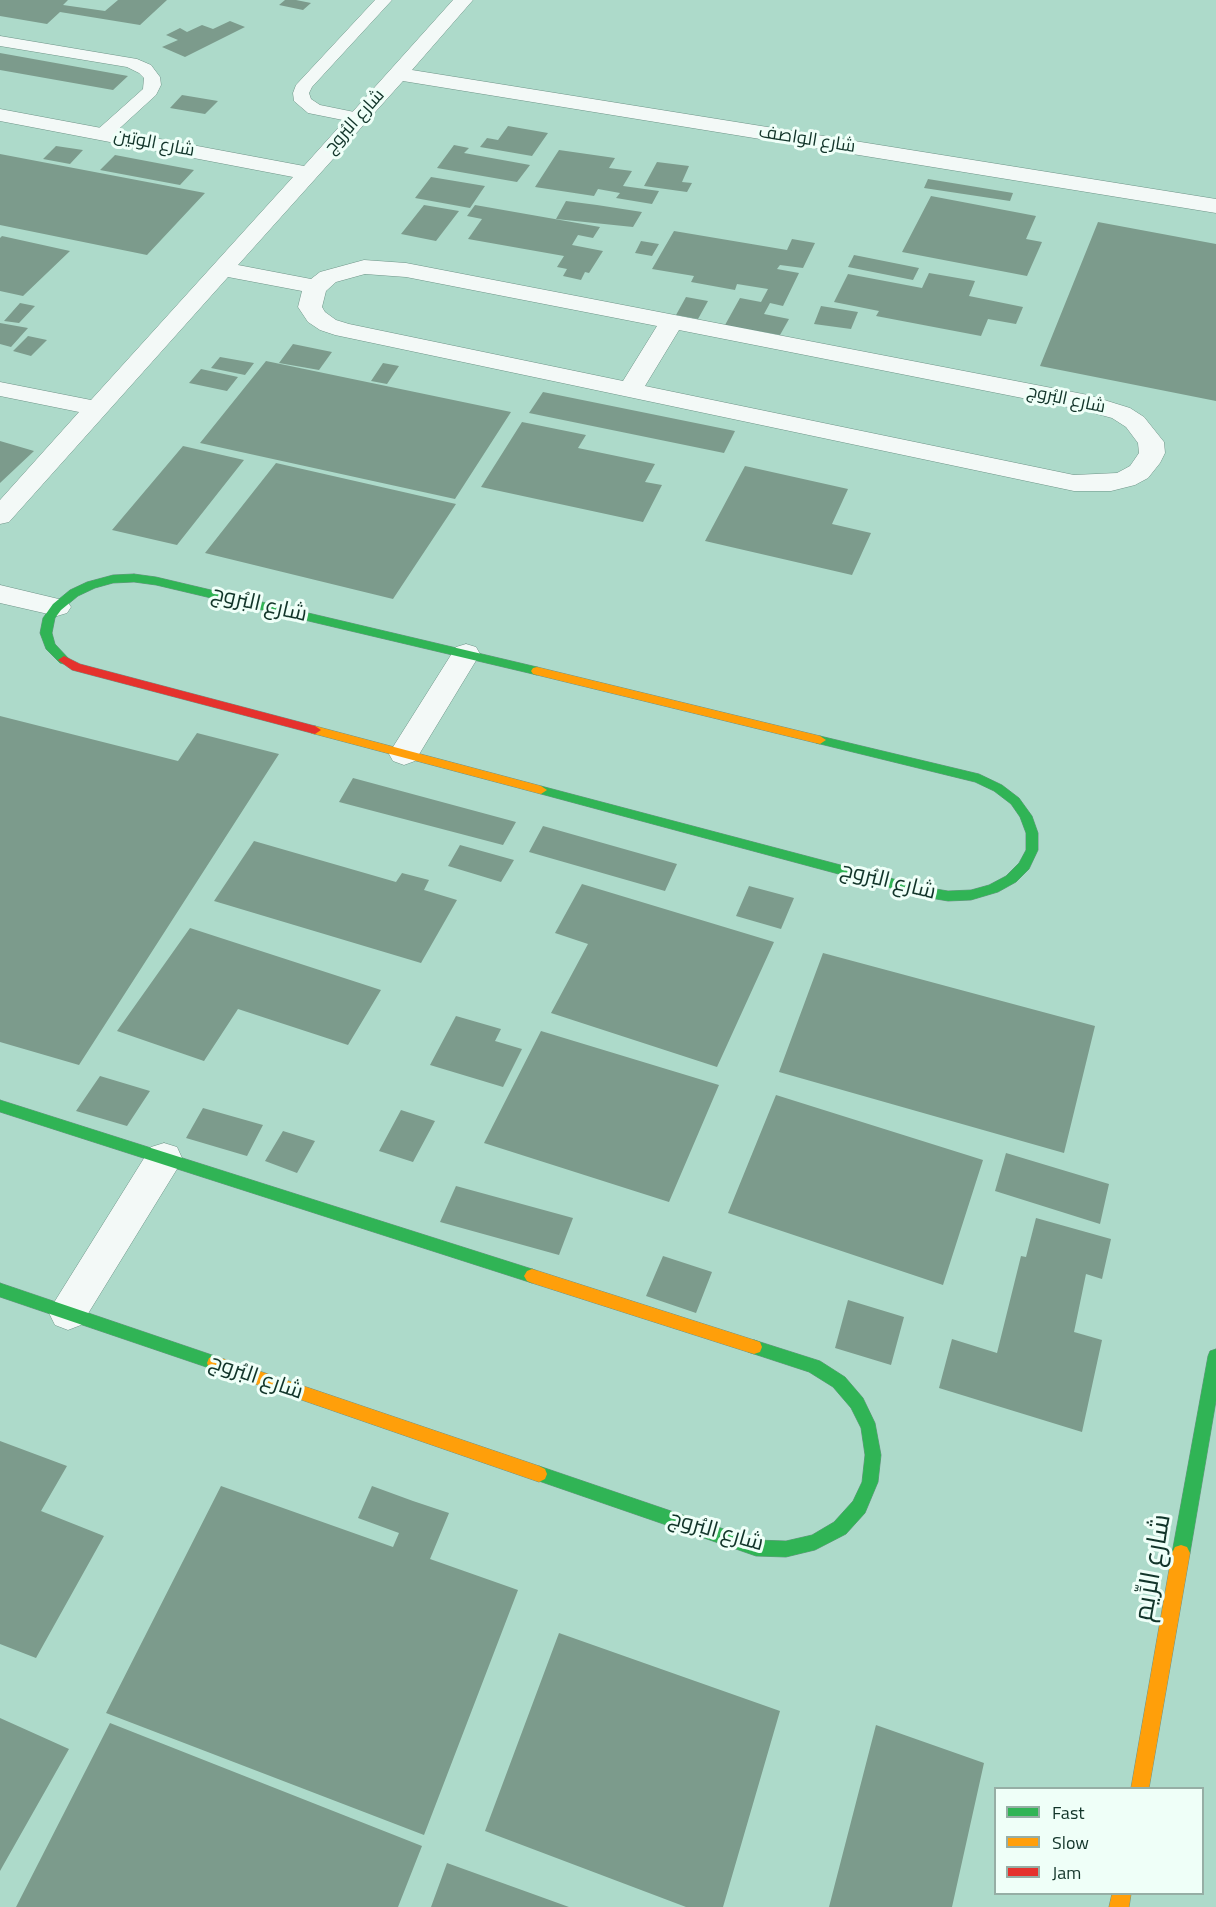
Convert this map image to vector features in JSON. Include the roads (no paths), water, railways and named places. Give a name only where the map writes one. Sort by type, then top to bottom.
[{"type":"street","name":"شارع البُروج","points":[[0,516],[463,0]]},
{"type":"street","name":"شارع الواصف","points":[[399,74],[1216,206]]},
{"type":"street","name":"شارع الوتين","points":[[0,115],[309,173]]},
{"type":"street","name":"شارع البُروج","points":[[364,267],[384,267],[1106,407],[1136,422],[1151,442],[1152,453],[1148,463],[1139,472],[1126,479],[1111,483],[1074,483],[328,325],[316,317],[310,307],[310,297],[316,287],[328,277],[345,271],[364,267]]},
{"type":"street","points":[[222,269],[316,287]]},
{"type":"street","points":[[630,390],[672,322]]},
{"type":"street","points":[[0,365],[0,372]]},
{"type":"street","points":[[0,389],[95,408]]},
{"type":"street","name":"شارع البُروج","points":[[134,578],[156,581],[979,778],[998,788],[1015,801],[1026,816],[1032,833],[1032,850],[1024,866],[1011,879],[993,889],[971,895],[932,894],[76,667],[60,658],[50,646],[46,633],[49,618],[57,607],[74,593],[113,579],[134,578]]},
{"type":"street","points":[[0,594],[57,607]]},
{"type":"street","points":[[404,754],[466,654]]},
{"type":"street","name":"شارع البُروج","points":[[0,1106],[814,1366],[838,1382],[857,1403],[868,1428],[873,1455],[870,1482],[859,1508],[840,1528],[815,1542],[786,1549],[756,1548],[0,1290]]},
{"type":"street","points":[[68,1313],[164,1158]]},
{"type":"street","name":"شارع الرِّيم","points":[[1140,1787],[1216,1356]]},
{"type":"lane","points":[[358,118],[314,109],[303,101],[301,93],[304,85],[384,0]]},
{"type":"lane","points":[[0,41],[131,63],[145,69],[152,76],[153,85],[150,92],[103,134]]}]
